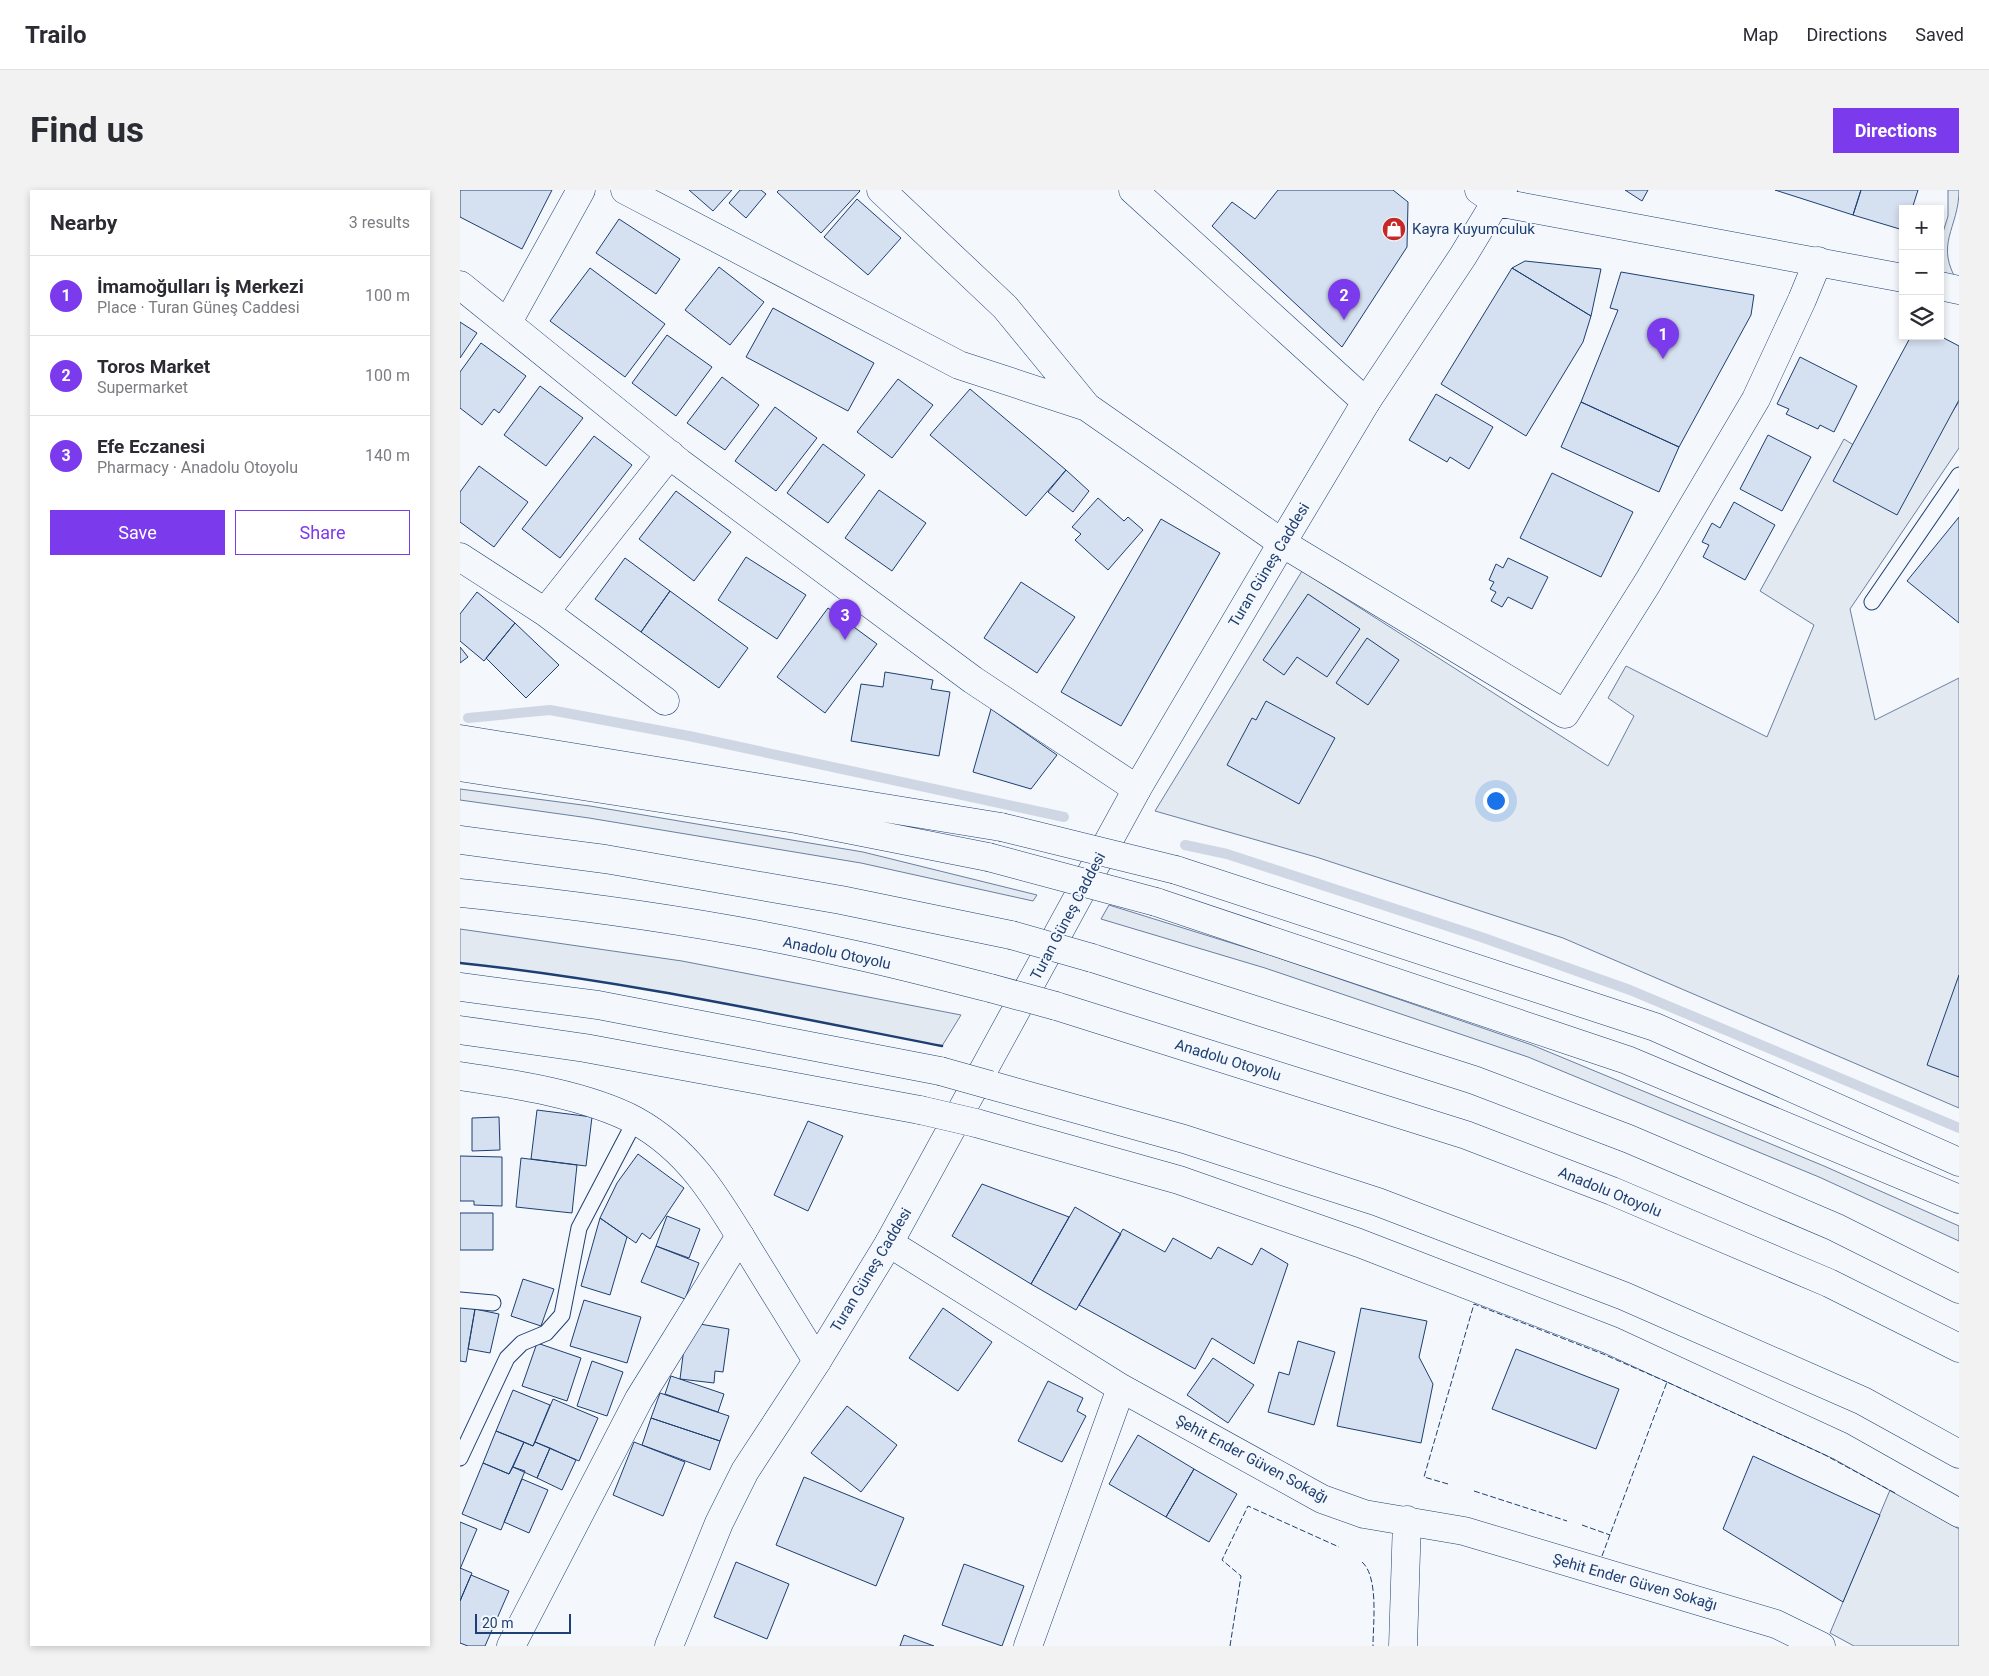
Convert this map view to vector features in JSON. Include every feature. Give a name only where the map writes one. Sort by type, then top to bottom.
[{"type":"main road","points":[[508,322],[581,190]]},
{"type":"main road","points":[[625,190],[959,365],[1087,407]]},
{"type":"main road","points":[[881,190],[1005,307],[1087,407],[1282,543],[1565,714],[1648,582],[1756,400],[1818,261]]},
{"type":"main road","points":[[1133,190],[1366,402]]},
{"type":"main road","points":[[1493,194],[1899,277]]},
{"type":"main road","name":"Turan Güneş Caddesi","points":[[669,1646],[719,1523],[745,1471],[817,1361],[889,1244],[1137,789],[1366,402],[1493,194]]},
{"type":"main road","points":[[460,285],[670,454],[974,680],[1137,789]]},
{"type":"main road","points":[[1944,287],[1959,290]]},
{"type":"main road","points":[[545,612],[670,454]]},
{"type":"main road","points":[[460,557],[545,612],[665,701]]},
{"type":"main road","points":[[460,739],[1001,827],[1176,870],[1655,1027],[1959,1162]]},
{"type":"main road","points":[[460,766],[796,819],[988,857],[1156,902],[1627,1060],[1959,1199]]},
{"type":"main road","points":[[460,840],[625,862],[841,900],[1011,935],[1092,958],[1502,1090],[1629,1139],[1826,1224],[1959,1289]]},
{"type":"main road","name":"Anadolu Otoyolu","points":[[460,893],[539,901],[705,926],[845,952],[1056,1006],[1466,1135],[1612,1191],[1829,1283],[1959,1348]]},
{"type":"main road","points":[[460,987],[598,1005],[940,1071],[1184,1139],[1378,1202],[1624,1296],[1863,1400],[1959,1454]]},
{"type":"main road","points":[[460,1030],[604,1052],[920,1110],[976,1123],[1179,1180],[1359,1244],[1610,1340],[1840,1446],[1959,1513]]},
{"type":"main road","points":[[460,1076],[534,1088],[583,1101],[635,1121],[667,1141],[703,1178],[817,1361]]},
{"type":"main road","points":[[511,1646],[639,1400],[740,1236]]},
{"type":"main road","name":"Şehit Ender Güven Sokağı","points":[[889,1244],[1121,1388],[1322,1499],[1364,1514],[1464,1531],[1776,1624],[1821,1646]]},
{"type":"main road","points":[[1028,1646],[1121,1388]]},
{"type":"main road","points":[[1403,1646],[1407,1520]]},
{"type":"lane","points":[[1872,602],[1959,475]]},
{"type":"lane","points":[[460,1458],[507,1358],[522,1343],[546,1333],[562,1315],[579,1228],[635,1121]]},
{"type":"lane","points":[[460,1300],[493,1303]]},
{"type":"shaded area","points":[[1948,190],[1959,190],[1958,204],[1949,237],[1948,258],[1959,284],[1944,282],[1944,229],[1948,216]]},
{"type":"shaded area","points":[[1959,402],[1959,448],[1850,609],[1875,720],[1959,678],[1959,1108],[1563,938],[1316,857],[1155,811],[1302,571],[1608,766],[1634,716],[1608,698],[1626,666],[1767,737],[1814,625],[1760,591],[1844,439],[1906,478]]},
{"type":"shaded area","points":[[460,789],[590,806],[863,852],[1037,895],[1033,901],[861,863],[589,818],[460,800]]},
{"type":"shaded area","points":[[1109,905],[1270,955],[1532,1045],[1824,1166],[1959,1226],[1959,1241],[1819,1177],[1528,1057],[1265,968],[1101,919]]},
{"type":"shaded area","points":[[460,929],[682,961],[961,1015],[942,1046],[642,989],[521,970],[460,963]]},
{"type":"shaded area","points":[[1890,1490],[1959,1529],[1959,1646],[1854,1646],[1830,1633]]},
{"type":"building","points":[[460,190],[552,190],[522,249],[460,217]]},
{"type":"building","points":[[689,190],[732,190],[713,211]]},
{"type":"building","points":[[740,190],[761,190],[766,194],[746,218],[729,203]]},
{"type":"building","points":[[779,190],[860,191],[821,233],[777,192]]},
{"type":"building","points":[[1278,190],[1393,190],[1408,202],[1407,247],[1342,347],[1212,226],[1232,202],[1255,219]]},
{"type":"building","points":[[1625,190],[1648,190],[1642,201]]},
{"type":"building","points":[[1775,190],[1861,190],[1853,215]]},
{"type":"building","points":[[1861,190],[1918,190],[1913,205],[1899,205],[1899,229],[1853,215]]},
{"type":"building","points":[[857,199],[901,238],[868,275],[824,237]]},
{"type":"building","points":[[619,219],[680,259],[656,294],[596,253]]},
{"type":"building","points":[[1525,261],[1601,269],[1591,316],[1512,268]]},
{"type":"building","points":[[719,267],[764,302],[730,345],[685,310]]},
{"type":"building","points":[[590,268],[665,324],[625,377],[550,321]]},
{"type":"building","points":[[1512,268],[1591,316],[1583,342],[1526,436],[1441,384]]},
{"type":"building","points":[[1621,272],[1754,295],[1751,315],[1679,447],[1581,402],[1618,310],[1610,308]]},
{"type":"building","points":[[773,308],[874,363],[848,411],[746,357]]},
{"type":"building","points":[[460,322],[477,333],[460,358]]},
{"type":"building","points":[[667,335],[712,367],[676,416],[632,383]]},
{"type":"building","points":[[1944,338],[1959,346],[1959,400],[1897,515],[1833,481],[1909,340],[1944,340]]},
{"type":"building","points":[[481,343],[526,376],[499,413],[494,409],[482,425],[460,408],[460,372]]},
{"type":"building","points":[[1800,357],[1857,386],[1834,432],[1820,425],[1818,429],[1786,414],[1789,409],[1777,404]]},
{"type":"building","points":[[722,377],[759,405],[725,450],[687,423]]},
{"type":"building","points":[[898,379],[933,405],[892,458],[857,432]]},
{"type":"building","points":[[540,386],[583,418],[546,466],[504,435]]},
{"type":"building","points":[[970,389],[1066,470],[1026,516],[930,435]]},
{"type":"building","points":[[1436,394],[1493,427],[1469,469],[1450,457],[1447,462],[1409,440]]},
{"type":"building","points":[[1581,402],[1679,447],[1659,492],[1561,447]]},
{"type":"building","points":[[775,407],[817,438],[776,491],[735,461]]},
{"type":"building","points":[[1768,435],[1811,457],[1782,511],[1740,489]]},
{"type":"building","points":[[594,436],[632,465],[560,558],[522,529]]},
{"type":"building","points":[[823,444],[865,475],[828,523],[787,493]]},
{"type":"building","points":[[479,466],[528,502],[494,547],[460,522],[460,492]]},
{"type":"building","points":[[1066,470],[1089,491],[1073,512],[1048,492]]},
{"type":"building","points":[[1552,473],[1633,512],[1601,577],[1520,538]]},
{"type":"building","points":[[879,490],[926,523],[892,571],[845,538]]},
{"type":"building","points":[[676,491],[731,532],[694,581],[639,539]]},
{"type":"building","points":[[1098,498],[1124,521],[1128,517],[1143,530],[1108,570],[1075,540],[1081,534],[1072,527]]},
{"type":"building","points":[[1734,502],[1775,525],[1745,580],[1703,557],[1709,545],[1702,542],[1712,523],[1720,528]]},
{"type":"building","points":[[1959,517],[1959,623],[1907,581]]},
{"type":"building","points":[[1161,519],[1220,553],[1121,726],[1061,692]]},
{"type":"building","points":[[746,557],[806,595],[777,639],[718,600]]},
{"type":"building","points":[[625,558],[670,591],[641,632],[595,599]]},
{"type":"building","points":[[1508,558],[1548,577],[1532,609],[1508,597],[1502,607],[1491,601],[1496,592],[1490,589],[1494,582],[1489,580],[1496,564],[1503,568]]},
{"type":"building","points":[[1021,582],[1075,617],[1037,673],[984,638]]},
{"type":"building","points":[[670,591],[748,648],[719,688],[641,632]]},
{"type":"building","points":[[477,592],[515,623],[484,661],[460,641],[460,614]]},
{"type":"building","points":[[1308,594],[1360,629],[1327,677],[1297,657],[1284,675],[1263,660]]},
{"type":"building","points":[[828,608],[877,644],[825,713],[777,677]]},
{"type":"building","points":[[515,623],[559,665],[526,698],[486,658]]},
{"type":"building","points":[[1367,638],[1399,660],[1368,705],[1336,683]]},
{"type":"building","points":[[460,647],[468,657],[460,663]]},
{"type":"building","points":[[885,672],[933,680],[931,689],[950,692],[939,756],[851,741],[861,684],[883,687]]},
{"type":"building","points":[[1266,701],[1335,738],[1299,804],[1227,765],[1252,718],[1256,720]]},
{"type":"building","points":[[991,709],[1057,755],[1031,789],[973,772]]},
{"type":"building","points":[[1959,975],[1959,1077],[1927,1065]]},
{"type":"building","points":[[537,1110],[592,1117],[586,1166],[531,1159]]},
{"type":"building","points":[[499,1117],[500,1150],[472,1151],[472,1118]]},
{"type":"building","points":[[808,1121],[843,1136],[808,1211],[774,1195]]},
{"type":"building","points":[[638,1154],[684,1188],[650,1239],[642,1233],[636,1243],[600,1218],[617,1183]]},
{"type":"building","points":[[460,1156],[502,1157],[502,1206],[474,1205],[474,1201],[460,1201]]},
{"type":"building","points":[[521,1158],[577,1165],[572,1213],[516,1207]]},
{"type":"building","points":[[982,1184],[1069,1217],[1031,1284],[952,1236]]},
{"type":"building","points":[[1075,1207],[1121,1234],[1076,1310],[1031,1284]]},
{"type":"building","points":[[460,1213],[493,1213],[493,1250],[460,1250]]},
{"type":"building","points":[[667,1216],[700,1229],[689,1258],[656,1246]]},
{"type":"building","points":[[600,1218],[627,1237],[610,1295],[581,1286]]},
{"type":"building","points":[[1123,1229],[1165,1252],[1173,1238],[1211,1259],[1218,1247],[1252,1265],[1261,1248],[1288,1264],[1254,1364],[1212,1338],[1195,1369],[1079,1305]]},
{"type":"building","points":[[656,1246],[699,1263],[685,1299],[641,1282]]},
{"type":"building","points":[[523,1279],[554,1289],[541,1326],[511,1316]]},
{"type":"building","points":[[584,1300],[641,1317],[627,1363],[570,1346]]},
{"type":"building","points":[[460,1307],[475,1309],[466,1362],[460,1361]]},
{"type":"building","points":[[943,1308],[992,1342],[958,1391],[909,1358]]},
{"type":"building","points":[[1361,1308],[1427,1321],[1419,1357],[1433,1384],[1421,1443],[1337,1426]]},
{"type":"building","points":[[475,1309],[499,1314],[490,1353],[468,1349]]},
{"type":"building","points":[[694,1323],[729,1329],[723,1372],[715,1371],[714,1383],[680,1379],[685,1340]]},
{"type":"building","points":[[1298,1341],[1335,1352],[1314,1425],[1268,1412],[1279,1372],[1289,1375]]},
{"type":"building","points":[[537,1343],[581,1358],[567,1401],[522,1386]]},
{"type":"building","points":[[1516,1349],[1619,1389],[1596,1449],[1492,1409]]},
{"type":"building","points":[[1213,1358],[1254,1385],[1228,1423],[1187,1395]]},
{"type":"building","points":[[592,1361],[623,1372],[607,1416],[577,1406]]},
{"type":"building","points":[[671,1376],[724,1394],[718,1412],[665,1394]]},
{"type":"building","points":[[1048,1381],[1083,1398],[1077,1411],[1086,1416],[1062,1462],[1018,1441]]},
{"type":"building","points":[[513,1390],[550,1405],[533,1446],[496,1431]]},
{"type":"building","points":[[660,1393],[729,1416],[720,1441],[651,1418]]},
{"type":"building","points":[[553,1399],[598,1418],[579,1461],[535,1442]]},
{"type":"building","points":[[847,1406],[897,1445],[861,1492],[811,1453]]},
{"type":"building","points":[[651,1418],[720,1441],[710,1470],[642,1445]]},
{"type":"building","points":[[496,1431],[524,1442],[509,1474],[483,1463]]},
{"type":"building","points":[[1138,1435],[1194,1469],[1166,1517],[1109,1484]]},
{"type":"building","points":[[524,1442],[533,1446],[535,1442],[550,1448],[537,1478],[513,1467]]},
{"type":"building","points":[[634,1442],[685,1462],[663,1516],[613,1495]]},
{"type":"building","points":[[550,1448],[576,1460],[562,1490],[537,1478]]},
{"type":"building","points":[[1753,1456],[1880,1515],[1843,1602],[1723,1529]]},
{"type":"building","points":[[483,1463],[509,1474],[513,1467],[525,1471],[501,1530],[462,1514]]},
{"type":"building","points":[[1194,1469],[1237,1494],[1209,1542],[1166,1517]]},
{"type":"building","points":[[804,1477],[904,1518],[876,1586],[776,1545]]},
{"type":"building","points":[[522,1479],[548,1490],[529,1533],[504,1522]]},
{"type":"building","points":[[460,1522],[477,1529],[460,1569]]},
{"type":"building","points":[[736,1562],[789,1584],[767,1639],[714,1617]]},
{"type":"building","points":[[964,1564],[1024,1586],[1002,1646],[942,1625]]},
{"type":"building","points":[[460,1568],[472,1573],[460,1601]]},
{"type":"building","points":[[471,1575],[509,1591],[485,1646],[468,1646],[460,1643],[460,1601]]},
{"type":"building","points":[[904,1635],[934,1646],[900,1646]]},
{"type":"waterway","points":[[468,718],[550,710],[689,736],[1064,817]]},
{"type":"waterway","points":[[1185,845],[1227,854],[1481,937],[1630,990],[1959,1128]]},
{"type":"fence","points":[[1448,1484],[1424,1477],[1474,1304],[1603,1354],[1667,1382]]},
{"type":"fence","points":[[1602,1556],[1667,1382],[1825,1455],[1895,1493]]},
{"type":"fence","points":[[1474,1491],[1567,1521]]},
{"type":"fence","points":[[1230,1646],[1241,1576],[1222,1560],[1248,1506],[1339,1547]]},
{"type":"fence","points":[[1582,1525],[1610,1535]]},
{"type":"fence","points":[[1362,1562],[1371,1578],[1373,1589],[1373,1646]]},
{"type":"wall","points":[[460,963],[521,970],[642,989],[942,1046]]},
{"type":"place","name":"Kayra Kuyumculuk","points":[[1394,229]]},
{"type":"place","name":"Toros Market","points":[[1344,320]]},
{"type":"place","name":"İmamoğulları İş Merkezi","points":[[1663,359]]},
{"type":"place","name":"Efe Eczanesi","points":[[845,640]]}]
